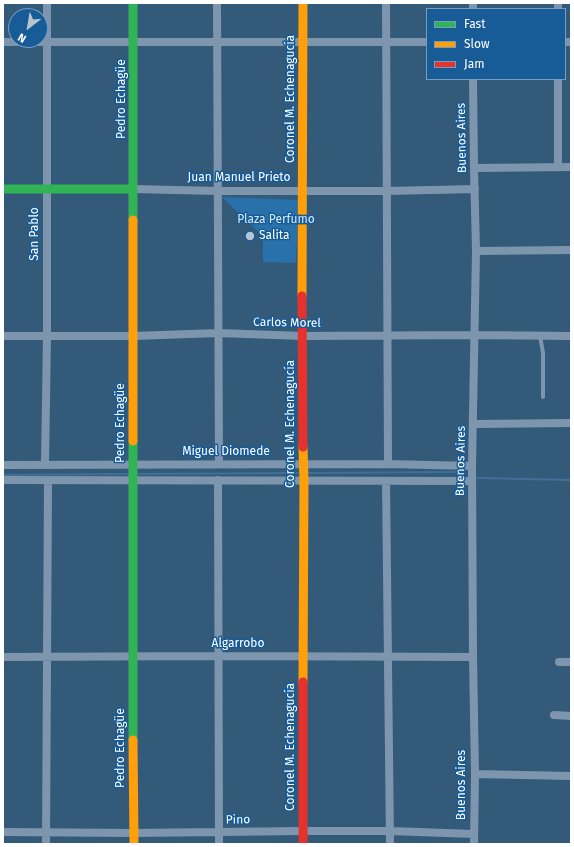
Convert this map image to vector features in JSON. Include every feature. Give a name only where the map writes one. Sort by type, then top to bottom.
[{"type":"street","name":"Pedro Echagüe","points":[[133,3],[134,844]]},
{"type":"street","points":[[217,3],[219,464]]},
{"type":"street","name":"Coronel M. Echenagucía","points":[[302,3],[304,844]]},
{"type":"street","points":[[386,3],[388,464]]},
{"type":"street","points":[[48,42],[426,42]]},
{"type":"street","name":"San Pablo","points":[[44,465],[47,336],[47,48]]},
{"type":"street","name":"Buenos Aires","points":[[473,80],[476,251],[474,424],[472,466],[475,774],[474,844]]},
{"type":"street","points":[[558,80],[558,167]]},
{"type":"street","points":[[474,168],[571,167]]},
{"type":"street","name":"Juan Manuel Prieto","points":[[3,189],[47,188],[387,191],[475,189]]},
{"type":"street","points":[[476,251],[571,250]]},
{"type":"street","name":"Carlos Morel","points":[[3,336],[133,336],[218,333],[303,336],[571,336]]},
{"type":"street","points":[[474,424],[571,423]]},
{"type":"street","name":"Miguel Diomede","points":[[3,465],[388,464],[472,466]]},
{"type":"street","points":[[3,480],[472,481]]},
{"type":"street","points":[[218,480],[219,844]]},
{"type":"street","points":[[46,844],[48,481]]},
{"type":"street","points":[[386,481],[390,844]]},
{"type":"street","name":"Algarrobo","points":[[3,657],[473,657]]},
{"type":"street","points":[[559,662],[571,662]]},
{"type":"street","points":[[554,715],[571,716]]},
{"type":"street","points":[[475,774],[571,776]]},
{"type":"street","name":"Pino","points":[[3,832],[134,833],[390,831],[474,834]]},
{"type":"lane","points":[[540,336],[543,353],[543,397]]},
{"type":"green space","name":"Plaza Perfumo","points":[[222,197],[298,200],[296,263],[263,262],[263,236]]},
{"type":"waterway","points":[[308,473],[459,472]]},
{"type":"waterway","points":[[138,474],[299,473]]},
{"type":"waterway","points":[[3,475],[128,474]]},
{"type":"waterway","points":[[478,478],[571,480]]},
{"type":"traffic: fast","points":[[133,3],[133,220]]},
{"type":"traffic: fast","points":[[3,189],[133,189]]},
{"type":"traffic: fast","points":[[133,441],[133,740]]},
{"type":"traffic: slow","points":[[302,296],[303,3]]},
{"type":"traffic: slow","points":[[133,220],[133,441]]},
{"type":"traffic: slow","points":[[303,447],[303,682]]},
{"type":"traffic: slow","points":[[133,740],[134,844]]},
{"type":"traffic: jam","points":[[302,296],[303,447]]},
{"type":"traffic: jam","points":[[303,682],[303,844]]},
{"type":"place","name":"Salita","points":[[250,236]]}]
